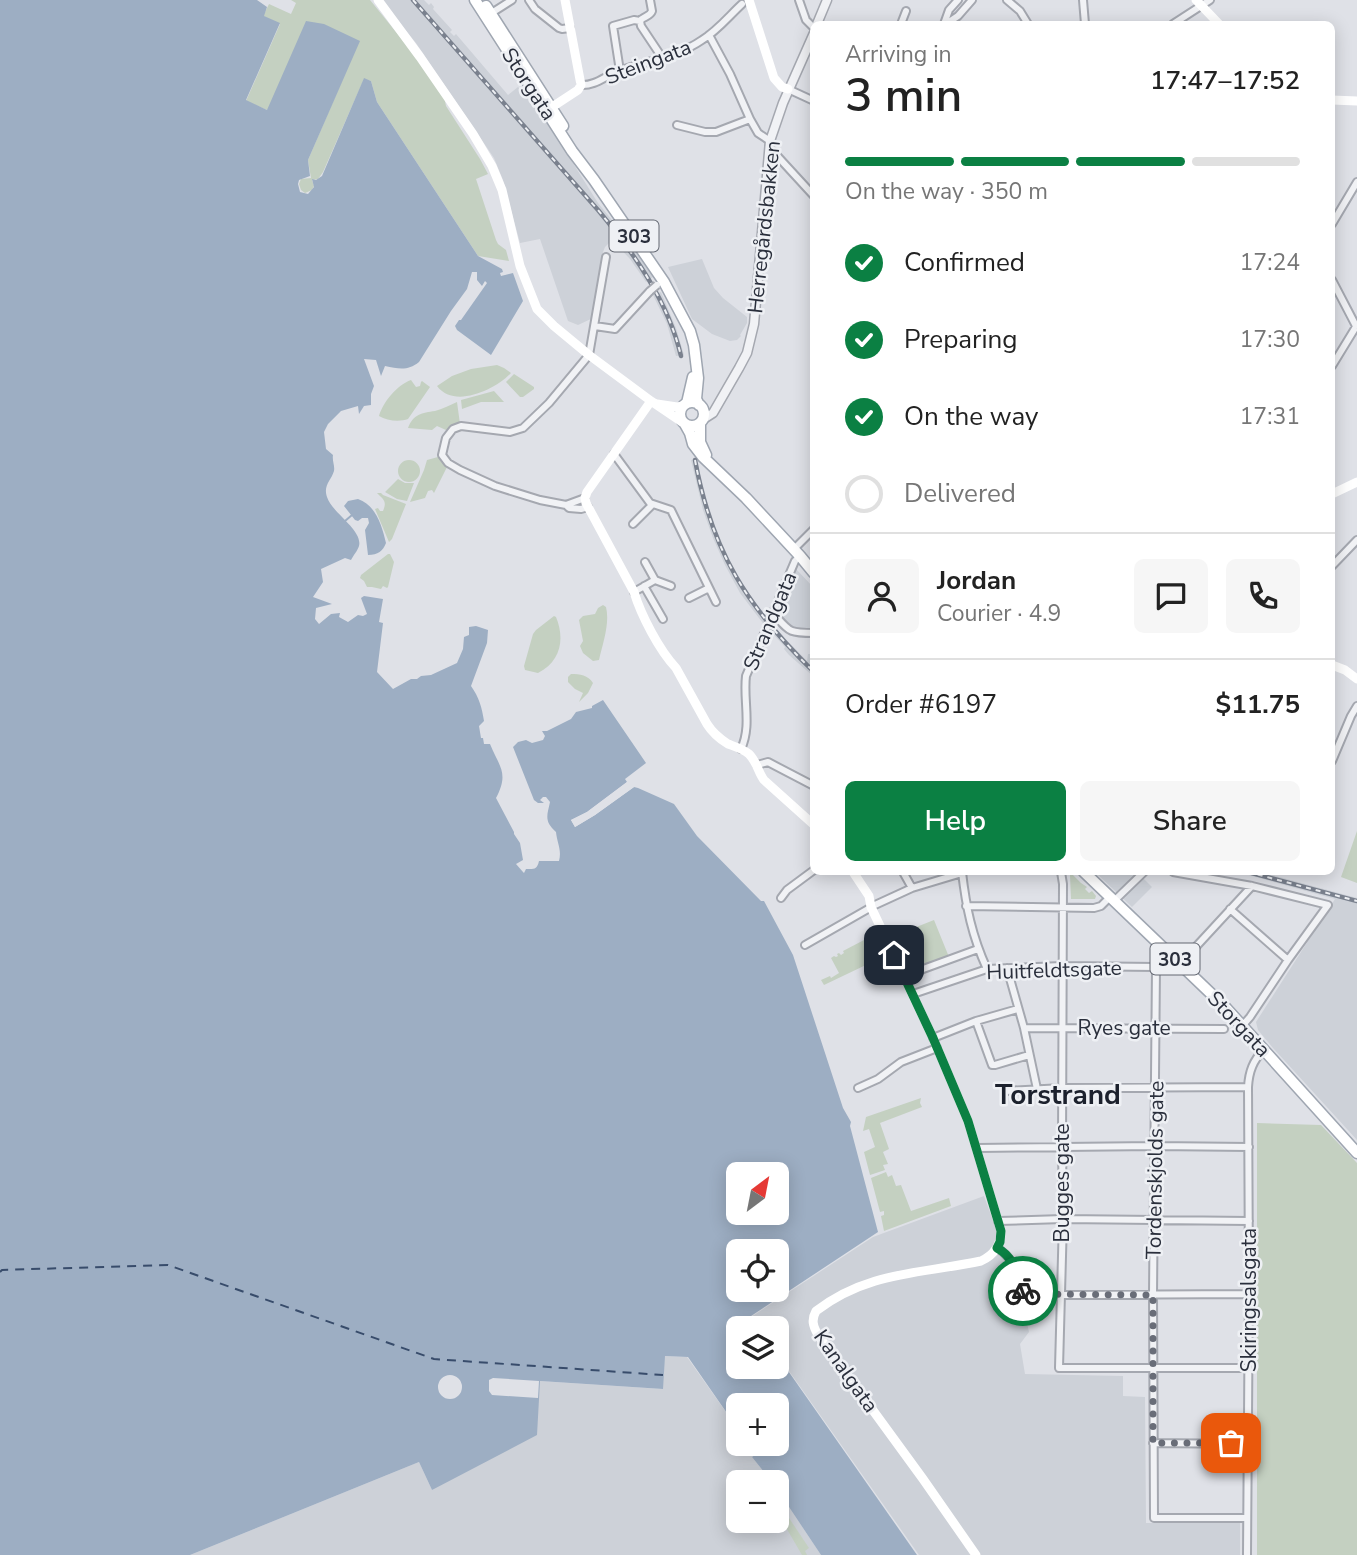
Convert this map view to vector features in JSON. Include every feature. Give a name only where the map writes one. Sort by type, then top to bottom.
[{"type":"main road","points":[[378,0],[473,134],[492,166],[502,190],[520,266],[537,309],[554,327],[653,403],[683,423],[692,426],[701,422]]},
{"type":"main road","name":"Storgata","points":[[475,0],[488,15],[585,167],[652,263],[678,308],[694,345],[698,378],[696,399],[701,407]]},
{"type":"main road","name":"Storgata","points":[[481,0],[488,15]]},
{"type":"main road","points":[[549,109],[578,90],[581,85],[565,0]]},
{"type":"main road","points":[[748,1],[774,78],[789,89]]},
{"type":"main road","points":[[1202,2],[1217,21]]},
{"type":"main road","points":[[1335,100],[1357,101]]},
{"type":"main road","name":"Storgata","points":[[678,308],[692,363],[693,377],[685,405]]},
{"type":"main road","points":[[653,403],[677,407],[695,403],[701,407]]},
{"type":"main road","points":[[653,403],[587,492],[587,502],[634,592],[674,659],[699,713],[711,729],[727,743],[748,753],[764,779],[810,821]]},
{"type":"main road","name":"303","points":[[685,405],[680,414],[693,444],[810,568]]},
{"type":"main road","name":"303","points":[[701,407],[704,416],[700,442],[714,467]]},
{"type":"main road","points":[[1335,493],[1357,482]]},
{"type":"main road","name":"303","points":[[797,552],[810,562]]},
{"type":"main road","points":[[1335,666],[1357,679]]},
{"type":"main road","points":[[1345,670],[1357,670]]},
{"type":"main road","points":[[848,875],[871,907],[933,1038],[968,1121],[999,1221],[1001,1231],[997,1248]]},
{"type":"main road","points":[[855,875],[869,896],[871,907]]},
{"type":"main road","name":"Storgata","points":[[1087,875],[1243,1025],[1357,1153]]},
{"type":"main road","name":"Kanalgata","points":[[976,1555],[818,1335],[813,1321],[816,1311],[825,1304],[862,1284],[891,1276],[981,1261],[994,1254],[997,1248]]},
{"type":"street","points":[[488,15],[512,0]]},
{"type":"street","points":[[529,0],[535,9],[559,28],[570,28]]},
{"type":"street","points":[[620,71],[613,26],[640,20],[652,12],[650,0]]},
{"type":"street","points":[[799,0],[810,26]]},
{"type":"street","name":"Herregårdsbakken","points":[[819,21],[827,0]]},
{"type":"street","points":[[946,21],[949,10],[958,0]]},
{"type":"street","points":[[950,21],[972,0]]},
{"type":"street","points":[[1007,0],[1020,11],[1026,21]]},
{"type":"street","points":[[1083,0],[1085,21]]},
{"type":"street","name":"Steingata","points":[[581,85],[588,85],[620,71],[663,59],[690,47],[709,35],[748,1]]},
{"type":"street","points":[[1177,21],[1202,2]]},
{"type":"street","points":[[902,21],[906,11]]},
{"type":"street","points":[[640,20],[644,33],[663,59]]},
{"type":"street","points":[[709,35],[758,132],[810,190]]},
{"type":"street","name":"Herregårdsbakken","points":[[701,422],[713,413],[747,353],[755,313],[770,144],[783,103],[810,42]]},
{"type":"street","points":[[789,89],[810,99]]},
{"type":"street","points":[[677,125],[716,132],[750,118]]},
{"type":"street","points":[[1335,218],[1357,182]]},
{"type":"street","points":[[587,502],[566,505],[495,486],[447,463],[442,455],[446,438],[453,429],[461,426],[510,432],[526,426],[590,355],[606,257]]},
{"type":"street","points":[[595,326],[615,328],[658,285]]},
{"type":"street","points":[[1335,285],[1357,325],[1335,361]]},
{"type":"street","points":[[701,407],[708,410],[717,404]]},
{"type":"street","points":[[614,454],[652,505],[671,510],[716,603]]},
{"type":"street","points":[[633,524],[652,505]]},
{"type":"street","name":"Strandgata","points":[[741,749],[746,732],[746,676],[797,552],[810,534]]},
{"type":"street","points":[[1335,563],[1357,540]]},
{"type":"street","points":[[645,562],[655,580],[671,586]]},
{"type":"street","points":[[634,592],[655,580]]},
{"type":"street","points":[[644,586],[663,619]]},
{"type":"street","points":[[690,598],[709,588]]},
{"type":"street","points":[[773,613],[789,631],[810,633]]},
{"type":"street","points":[[1335,754],[1357,706]]},
{"type":"street","points":[[757,765],[768,762],[810,784]]},
{"type":"street","points":[[781,898],[787,890],[810,873]]},
{"type":"street","points":[[905,875],[912,888]]},
{"type":"street","points":[[805,945],[871,907],[912,888],[953,875]]},
{"type":"street","points":[[962,875],[970,924],[987,969]]},
{"type":"street","name":"Bugges gate","points":[[1061,875],[1063,1219],[1059,1368],[1154,1368]]},
{"type":"street","points":[[966,906],[1094,908],[1112,899],[1140,875]]},
{"type":"street","points":[[1189,875],[1252,886],[1328,905],[1243,1025]]},
{"type":"street","points":[[1180,964],[1252,886]]},
{"type":"street","points":[[1230,909],[1288,960]]},
{"type":"street","points":[[904,976],[978,949]]},
{"type":"street","points":[[1156,967],[1169,954]]},
{"type":"street","name":"Huitfeldtsgate","points":[[913,994],[987,969],[1063,966],[1156,967]]},
{"type":"street","name":"Tordenskjolds gate","points":[[1156,967],[1154,1518],[1247,1518]]},
{"type":"street","points":[[1007,968],[1037,1089]]},
{"type":"street","points":[[933,1038],[976,1021],[1018,1009]]},
{"type":"street","points":[[976,1021],[992,1065],[1029,1055]]},
{"type":"street","name":"Ryes gate","points":[[1024,1028],[1224,1029]]},
{"type":"street","points":[[858,1088],[877,1079],[901,1062],[937,1048]]},
{"type":"street","name":"Skiringsalsgata","points":[[1247,1555],[1248,1087],[1253,1062],[1264,1049]]},
{"type":"street","points":[[1006,1091],[1248,1087]]},
{"type":"street","points":[[977,1148],[1249,1147]]},
{"type":"street","points":[[999,1221],[1249,1221]]},
{"type":"street","points":[[997,1248],[1006,1253],[1013,1262],[1027,1316]]},
{"type":"street","points":[[1023,1294],[1249,1294]]},
{"type":"street","points":[[1154,1368],[1248,1368]]},
{"type":"street","points":[[1153,1443],[1248,1444]]},
{"type":"shaded area","points":[[381,0],[424,0],[429,5],[431,3],[433,9],[452,30],[450,32],[454,36],[456,34],[508,95],[518,87],[523,92],[544,117],[598,203],[653,277],[646,282],[612,240],[603,252],[593,318],[578,325],[568,321],[540,239],[520,243],[503,180],[494,158],[416,43]]},
{"type":"shaded area","points":[[702,259],[714,288],[747,317],[747,323],[737,340],[730,341],[712,334],[692,319],[668,267]]},
{"type":"shaded area","points":[[661,292],[684,355],[676,356],[667,324],[653,295]]},
{"type":"shaded area","points":[[691,460],[697,461],[707,507],[717,537],[730,562],[746,590],[774,627],[807,661],[810,654],[810,673],[789,655],[740,593],[725,565],[703,510]]},
{"type":"shaded area","points":[[796,570],[810,584],[810,631],[792,629],[777,612]]},
{"type":"shaded area","points":[[1098,875],[1146,875],[1143,878],[1152,887],[1132,907]]},
{"type":"shaded area","points":[[1249,875],[1272,875],[1357,898],[1357,1140],[1273,1048],[1258,1030],[1256,1022],[1335,899]]},
{"type":"shaded area","points":[[984,1196],[1011,1269],[1027,1323],[1029,1332],[1020,1344],[1025,1374],[1123,1376],[1123,1396],[1145,1397],[1146,1523],[1240,1523],[1240,1555],[919,1555],[789,1371],[789,1316],[753,1316],[774,1302],[789,1302],[789,1292],[873,1237]]},
{"type":"shaded area","points":[[664,1356],[687,1357],[726,1412],[726,1456],[753,1456],[762,1470],[726,1470],[726,1533],[789,1533],[789,1507],[821,1555],[190,1555],[419,1462],[432,1490],[538,1398],[539,1381],[662,1389]]},
{"type":"green space","points":[[291,0],[370,0],[444,96],[446,106],[488,174],[476,179],[496,240],[506,250],[509,261],[478,256],[377,102],[371,81],[364,79],[323,172],[318,179],[312,180],[312,190],[305,193],[301,190],[301,179],[311,178],[308,160],[359,41],[267,110],[246,101],[280,24],[263,16],[269,4],[291,14],[296,3]]},
{"type":"green space","points":[[497,365],[511,373],[485,391],[453,396],[444,393],[437,386],[452,376],[471,369]]},
{"type":"green space","points":[[514,374],[534,389],[520,397],[506,382]]},
{"type":"green space","points":[[411,380],[416,387],[420,386],[422,381],[430,387],[408,419],[394,421],[379,416],[391,395]]},
{"type":"green space","points":[[494,391],[504,402],[481,402],[462,409],[461,400]]},
{"type":"green space","points":[[457,402],[460,424],[446,430],[437,426],[432,430],[408,428],[418,415]]},
{"type":"green space","points":[[438,457],[447,467],[434,493],[432,490],[428,491],[425,498],[410,502],[427,460]]},
{"type":"green space","points":[[409,460],[417,463],[420,471],[417,479],[409,482],[401,479],[398,471],[401,463]]},
{"type":"green space","points":[[398,479],[405,483],[414,483],[407,501],[385,492]]},
{"type":"green space","points":[[377,493],[406,504],[389,542],[375,509],[383,511],[385,505]]},
{"type":"green space","points":[[388,554],[394,562],[388,587],[367,587],[360,578],[361,575]]},
{"type":"green space","points":[[603,605],[607,613],[606,633],[599,660],[593,661],[583,653],[580,646],[583,641],[579,620],[583,616],[595,614]]},
{"type":"green space","points":[[554,616],[560,633],[556,656],[538,673],[525,670],[533,634]]},
{"type":"green space","points":[[571,674],[589,678],[593,683],[579,702],[583,693],[568,682]]},
{"type":"green space","points":[[1357,831],[1357,883],[1341,877]]},
{"type":"green space","points":[[1070,875],[1096,896],[1095,899],[1071,899]]},
{"type":"green space","points":[[934,920],[949,957],[914,970],[902,941],[894,944],[891,937]]},
{"type":"green space","points":[[864,940],[871,954],[865,958],[868,964],[824,985],[821,980],[839,973],[831,958],[839,953],[841,955],[843,951]]},
{"type":"green space","points":[[921,1098],[922,1107],[880,1123],[889,1149],[883,1152],[888,1164],[883,1165],[885,1170],[870,1175],[864,1152],[875,1147],[869,1129],[863,1131],[866,1117]]},
{"type":"green space","points":[[1257,1123],[1321,1125],[1357,1163],[1357,1555],[1257,1555]]},
{"type":"green space","points":[[886,1172],[888,1177],[892,1175],[896,1186],[901,1185],[911,1211],[949,1198],[951,1206],[884,1231],[881,1216],[884,1211],[880,1212],[871,1178]]},
{"type":"green space","points":[[789,1518],[809,1548],[805,1551],[807,1555],[802,1555],[789,1533]]},
{"type":"water","points":[[0,0],[257,0],[267,7],[264,16],[280,23],[246,100],[267,110],[306,21],[324,24],[360,41],[308,160],[310,176],[299,180],[300,192],[308,194],[314,187],[312,179],[316,180],[322,176],[364,78],[371,81],[377,102],[478,256],[502,269],[501,276],[513,273],[523,301],[491,355],[455,326],[487,283],[485,281],[482,286],[477,280],[477,272],[472,272],[467,289],[419,362],[403,368],[385,366],[381,376],[376,360],[364,359],[374,386],[371,405],[364,406],[359,414],[358,406],[341,411],[324,432],[326,449],[333,455],[334,467],[327,486],[327,497],[356,534],[359,546],[351,560],[345,558],[321,569],[323,582],[313,597],[332,604],[316,608],[315,619],[319,624],[331,614],[340,613],[339,617],[348,622],[358,615],[367,614],[361,598],[364,596],[383,599],[379,622],[383,623],[377,672],[393,689],[411,679],[431,675],[457,663],[463,649],[464,637],[469,635],[469,627],[488,630],[487,643],[471,686],[478,698],[484,721],[479,726],[481,738],[484,744],[490,744],[502,771],[502,782],[496,798],[520,843],[523,860],[516,864],[524,873],[526,869],[536,867],[539,861],[559,861],[560,853],[556,832],[547,818],[550,802],[546,797],[540,800],[544,803],[534,800],[513,747],[526,740],[532,743],[543,740],[545,736],[542,731],[571,719],[576,712],[592,708],[603,700],[646,763],[625,779],[627,782],[587,812],[571,820],[575,827],[634,787],[638,788],[674,804],[697,836],[764,901],[793,955],[843,1108],[851,1122],[878,1232],[789,1291],[789,1239],[726,1239],[726,1302],[772,1302],[751,1316],[726,1316],[726,1379],[789,1379],[789,1372],[917,1555],[821,1555],[789,1507],[789,1470],[762,1470],[752,1457],[789,1456],[789,1393],[726,1393],[726,1412],[688,1357],[665,1356],[663,1389],[540,1381],[537,1435],[432,1490],[419,1462],[190,1555],[0,1555]]},
{"type":"water","points":[[358,499],[374,511],[382,530],[386,543],[382,550],[375,554],[368,555],[365,530],[369,523],[368,518],[355,520],[344,506],[348,501]]},
{"type":"pier","points":[[627,782],[630,784],[576,822],[631,785],[634,787],[575,827],[571,820],[587,812]]},
{"type":"pier","points":[[450,1375],[459,1378],[462,1387],[459,1396],[450,1399],[441,1396],[438,1387],[441,1378]]},
{"type":"pier","points":[[489,1380],[539,1381],[538,1398],[492,1395],[489,1391]]},
{"type":"waterway","points":[[345,521],[352,515]]},
{"type":"ferry route","points":[[0,1272],[168,1265],[434,1359],[663,1375]]},
{"type":"railway","points":[[413,0],[624,243],[659,297],[681,356]]},
{"type":"railway","points":[[695,460],[711,523],[736,576],[751,601],[810,668]]},
{"type":"railway","points":[[1259,875],[1357,901]]},
{"type":"way so far","points":[[1023,1291],[1023,1294],[1153,1295],[1153,1443],[1231,1443]]},
{"type":"district","name":"Torstrand","points":[[1058,1094]]},
{"type":"route","points":[[894,955],[968,1121],[1001,1231],[997,1248],[1006,1253],[1013,1262],[1023,1291]]}]
